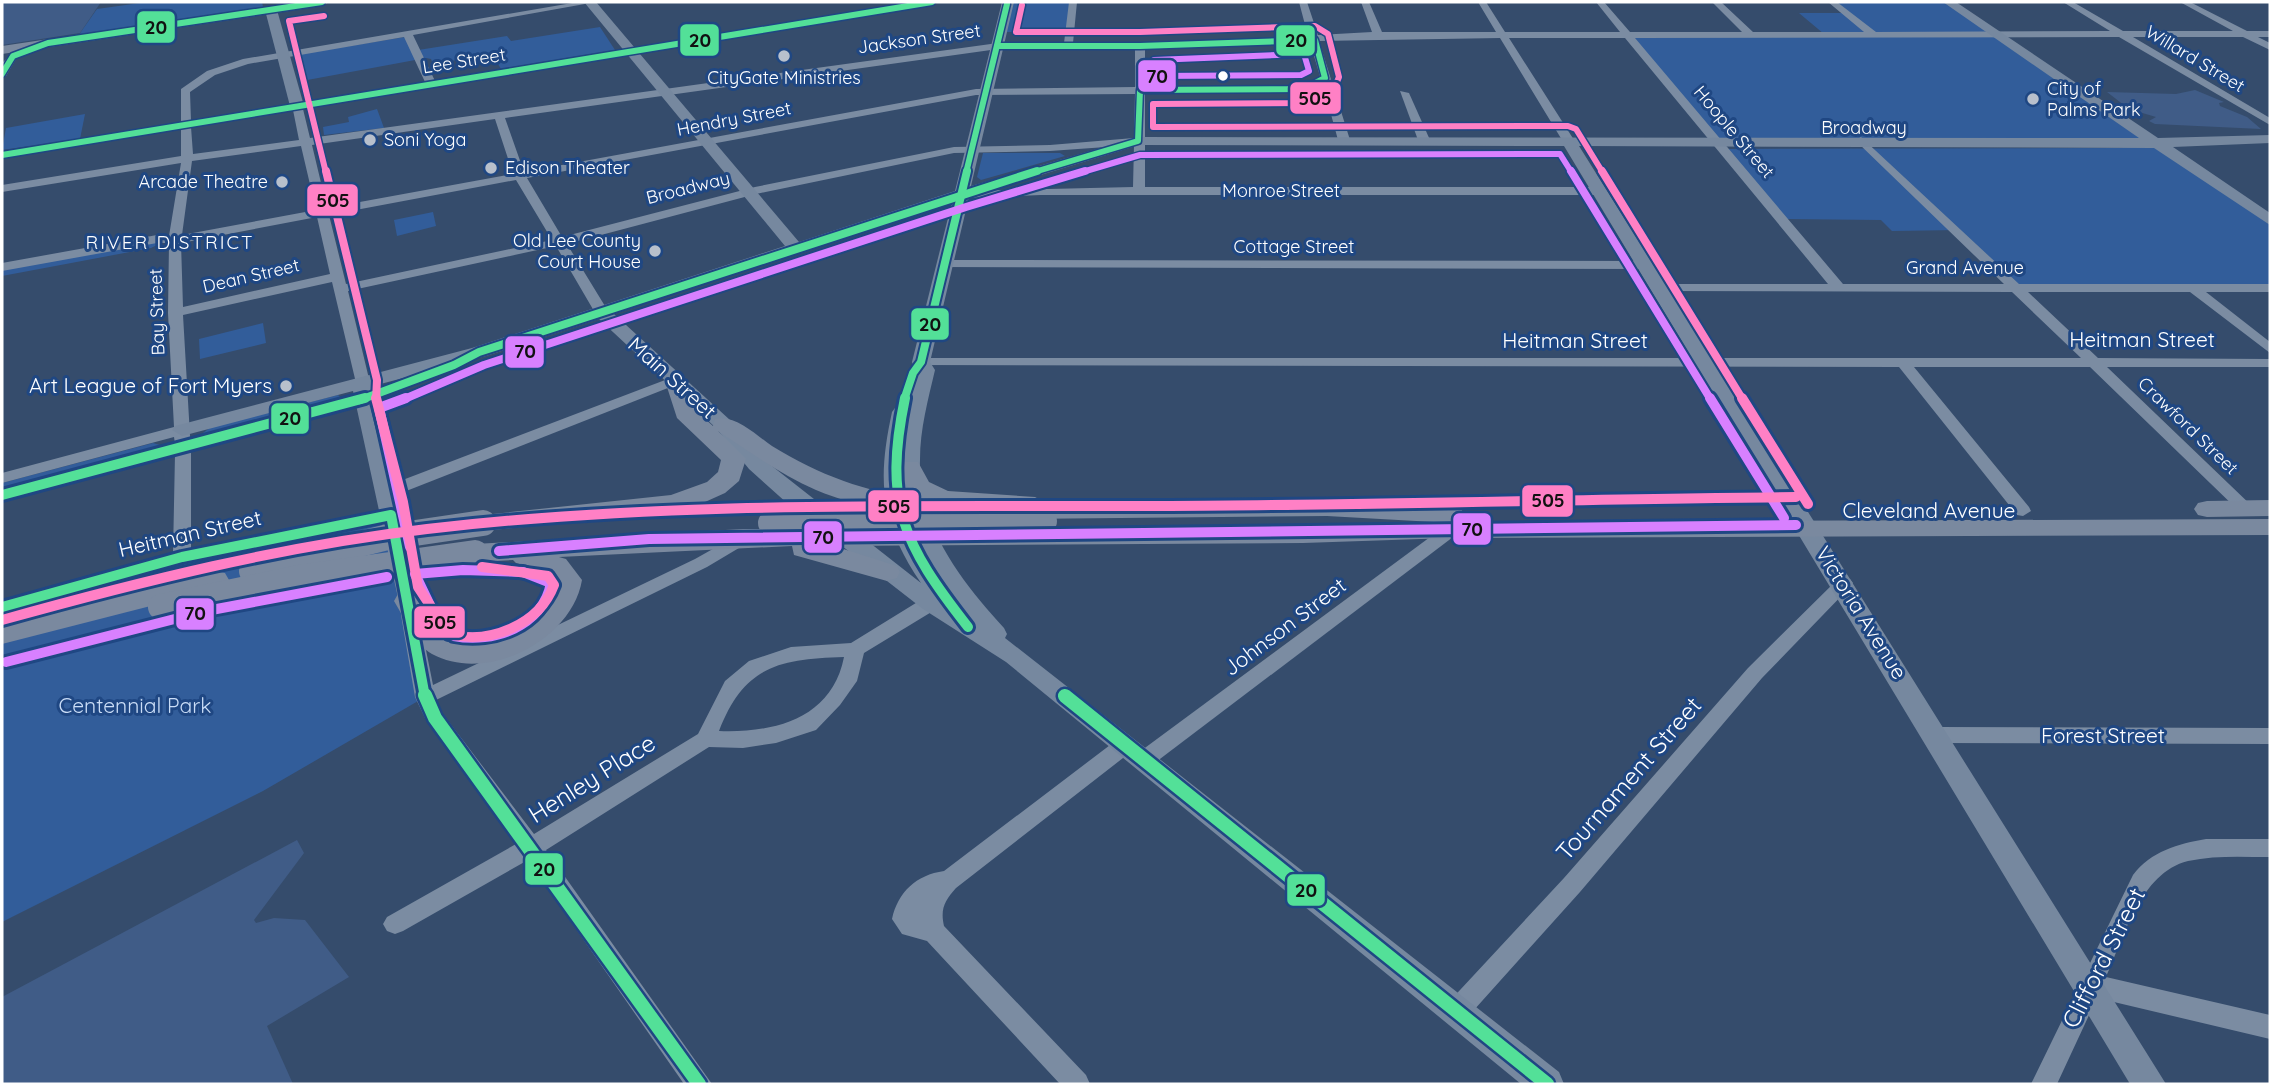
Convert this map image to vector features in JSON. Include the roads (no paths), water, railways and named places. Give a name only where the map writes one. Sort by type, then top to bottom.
[{"type":"main road","points":[[2,63],[48,43],[270,6],[322,2]]},
{"type":"main road","points":[[482,542],[695,497],[719,484],[732,471],[734,459],[685,413],[676,384]]},
{"type":"main road","points":[[723,424],[824,484],[859,496],[908,520],[986,511],[1338,509],[1456,523]]},
{"type":"main road","points":[[909,467],[919,486],[932,495],[952,499],[1124,509]]},
{"type":"main road","points":[[2204,527],[2258,508]]},
{"type":"main road","name":"Cleveland Avenue","points":[[2,634],[238,574],[366,552],[648,525],[1044,521],[1456,523],[1802,519],[2024,511],[2258,508]]},
{"type":"main road","name":"Cleveland Avenue","points":[[1802,519],[2270,527]]},
{"type":"main road","name":"Cleveland Avenue","points":[[2,648],[161,607],[482,542],[857,538],[908,520],[1303,535],[1456,523]]},
{"type":"main road","points":[[743,538],[827,553],[887,572]]},
{"type":"main road","points":[[408,601],[424,621],[433,640],[446,649],[462,651],[498,648],[519,641],[547,625],[565,602],[568,584],[565,573],[555,564],[482,542]]},
{"type":"street","points":[[591,2],[796,249]]},
{"type":"street","name":"Bay Street","points":[[183,557],[175,240],[187,158],[184,96],[189,87],[211,73],[284,50],[407,33],[591,2]]},
{"type":"street","name":"Lee Street","points":[[2,155],[932,2]]},
{"type":"street","points":[[968,627],[929,580],[892,467],[897,433],[913,369],[921,362],[1008,2]]},
{"type":"street","points":[[1068,42],[1073,2]]},
{"type":"street","points":[[1303,2],[1344,140]]},
{"type":"street","points":[[1365,2],[1378,35]]},
{"type":"street","name":"Victoria Avenue","points":[[1482,2],[1705,364],[1844,583],[2149,1084]]},
{"type":"street","name":"Hoople Street","points":[[1600,2],[1838,287]]},
{"type":"street","points":[[1716,2],[1751,35]]},
{"type":"street","points":[[1832,2],[1874,35]]},
{"type":"street","points":[[1950,2],[2270,220]]},
{"type":"street","name":"Willard Street","points":[[2067,2],[2270,122]]},
{"type":"street","points":[[2184,2],[2270,47]]},
{"type":"street","points":[[270,6],[284,50],[388,504],[425,697],[435,718],[531,847],[699,1084]]},
{"type":"street","points":[[407,33],[431,84]]},
{"type":"street","name":"Jackson Street","points":[[2,188],[187,158],[998,46],[1068,42],[1140,46],[1378,35],[2270,34]]},
{"type":"street","points":[[1139,191],[1140,46]]},
{"type":"street","name":"Hendry Street","points":[[1304,89],[1325,78]]},
{"type":"street","name":"Hendry Street","points":[[2,267],[157,239],[175,240],[986,91],[1304,89],[1330,94]]},
{"type":"street","points":[[1404,93],[1424,140]]},
{"type":"street","name":"Main Street","points":[[499,115],[520,177],[556,242],[601,312],[676,384],[723,424],[756,464],[857,538],[887,572],[1015,656]]},
{"type":"street","name":"Broadway","points":[[338,283],[556,242],[747,193],[954,150],[1051,149],[1138,141],[1568,140],[1623,146],[2119,146],[2159,142],[2270,139]]},
{"type":"street","points":[[2,478],[182,438],[454,365],[480,352],[601,312],[962,194],[1138,141]]},
{"type":"street","name":"Crawford Street","points":[[1865,144],[2094,364],[2258,508]]},
{"type":"street","name":"Broadway","points":[[1051,149],[1065,151],[1079,159]]},
{"type":"street","name":"Monroe Street","points":[[962,194],[1139,191],[1599,191]]},
{"type":"street","points":[[899,216],[942,217],[953,232]]},
{"type":"street","name":"Hendry Street","points":[[2,278],[160,248],[175,240]]},
{"type":"street","name":"Cottage Street","points":[[945,264],[1644,265]]},
{"type":"street","name":"Dean Street","points":[[175,313],[338,283]]},
{"type":"street","name":"Grand Avenue","points":[[1659,288],[2270,288]]},
{"type":"street","points":[[2193,288],[2270,349]]},
{"type":"street","points":[[504,344],[588,330],[608,332],[632,342]]},
{"type":"street","points":[[921,362],[925,370],[913,425],[908,520],[969,605],[1015,656],[1547,1084]]},
{"type":"street","name":"Heitman Street","points":[[921,362],[2270,363]]},
{"type":"street","points":[[1904,364],[2024,511]]},
{"type":"street","name":"Heitman Street","points":[[2,607],[388,504],[676,384]]},
{"type":"street","points":[[2,495],[182,438]]},
{"type":"street","name":"Johnson Street","points":[[1077,1084],[934,932],[929,919],[935,893],[948,881],[1135,752],[1456,523]]},
{"type":"street","points":[[425,697],[710,558],[743,538]]},
{"type":"street","name":"Tournament Street","points":[[1456,1012],[1572,886],[1755,673],[1844,583]]},
{"type":"street","points":[[855,649],[850,676],[833,700],[809,724],[776,736],[743,740],[706,739],[720,700],[739,678],[759,664],[786,653],[855,649],[931,603]]},
{"type":"street","name":"Forest Street","points":[[1937,734],[2270,736]]},
{"type":"street","name":"Henley Place","points":[[396,924],[531,847],[706,739]]},
{"type":"street","name":"Clifford Street","points":[[2044,1084],[2132,896],[2148,873],[2164,860],[2191,851],[2270,848]]},
{"type":"street","points":[[2090,985],[2270,1027]]},
{"type":"place","name":"CityGate Ministries","points":[[784,56]]},
{"type":"place","name":"City of Palms Park","points":[[2033,99]]},
{"type":"place","name":"Soni Yoga","points":[[370,140]]},
{"type":"place","name":"Edison Theater","points":[[491,168]]},
{"type":"place","name":"Arcade Theatre","points":[[282,182]]},
{"type":"place","name":"Old Lee County Court House","points":[[655,251]]},
{"type":"place","name":"Art League of Fort Myers","points":[[286,386]]},
{"type":"district","name":"RIVER DISTRICT","points":[[170,242]]},
{"type":"park label","name":"Centennial Park","points":[[135,706]]}]
